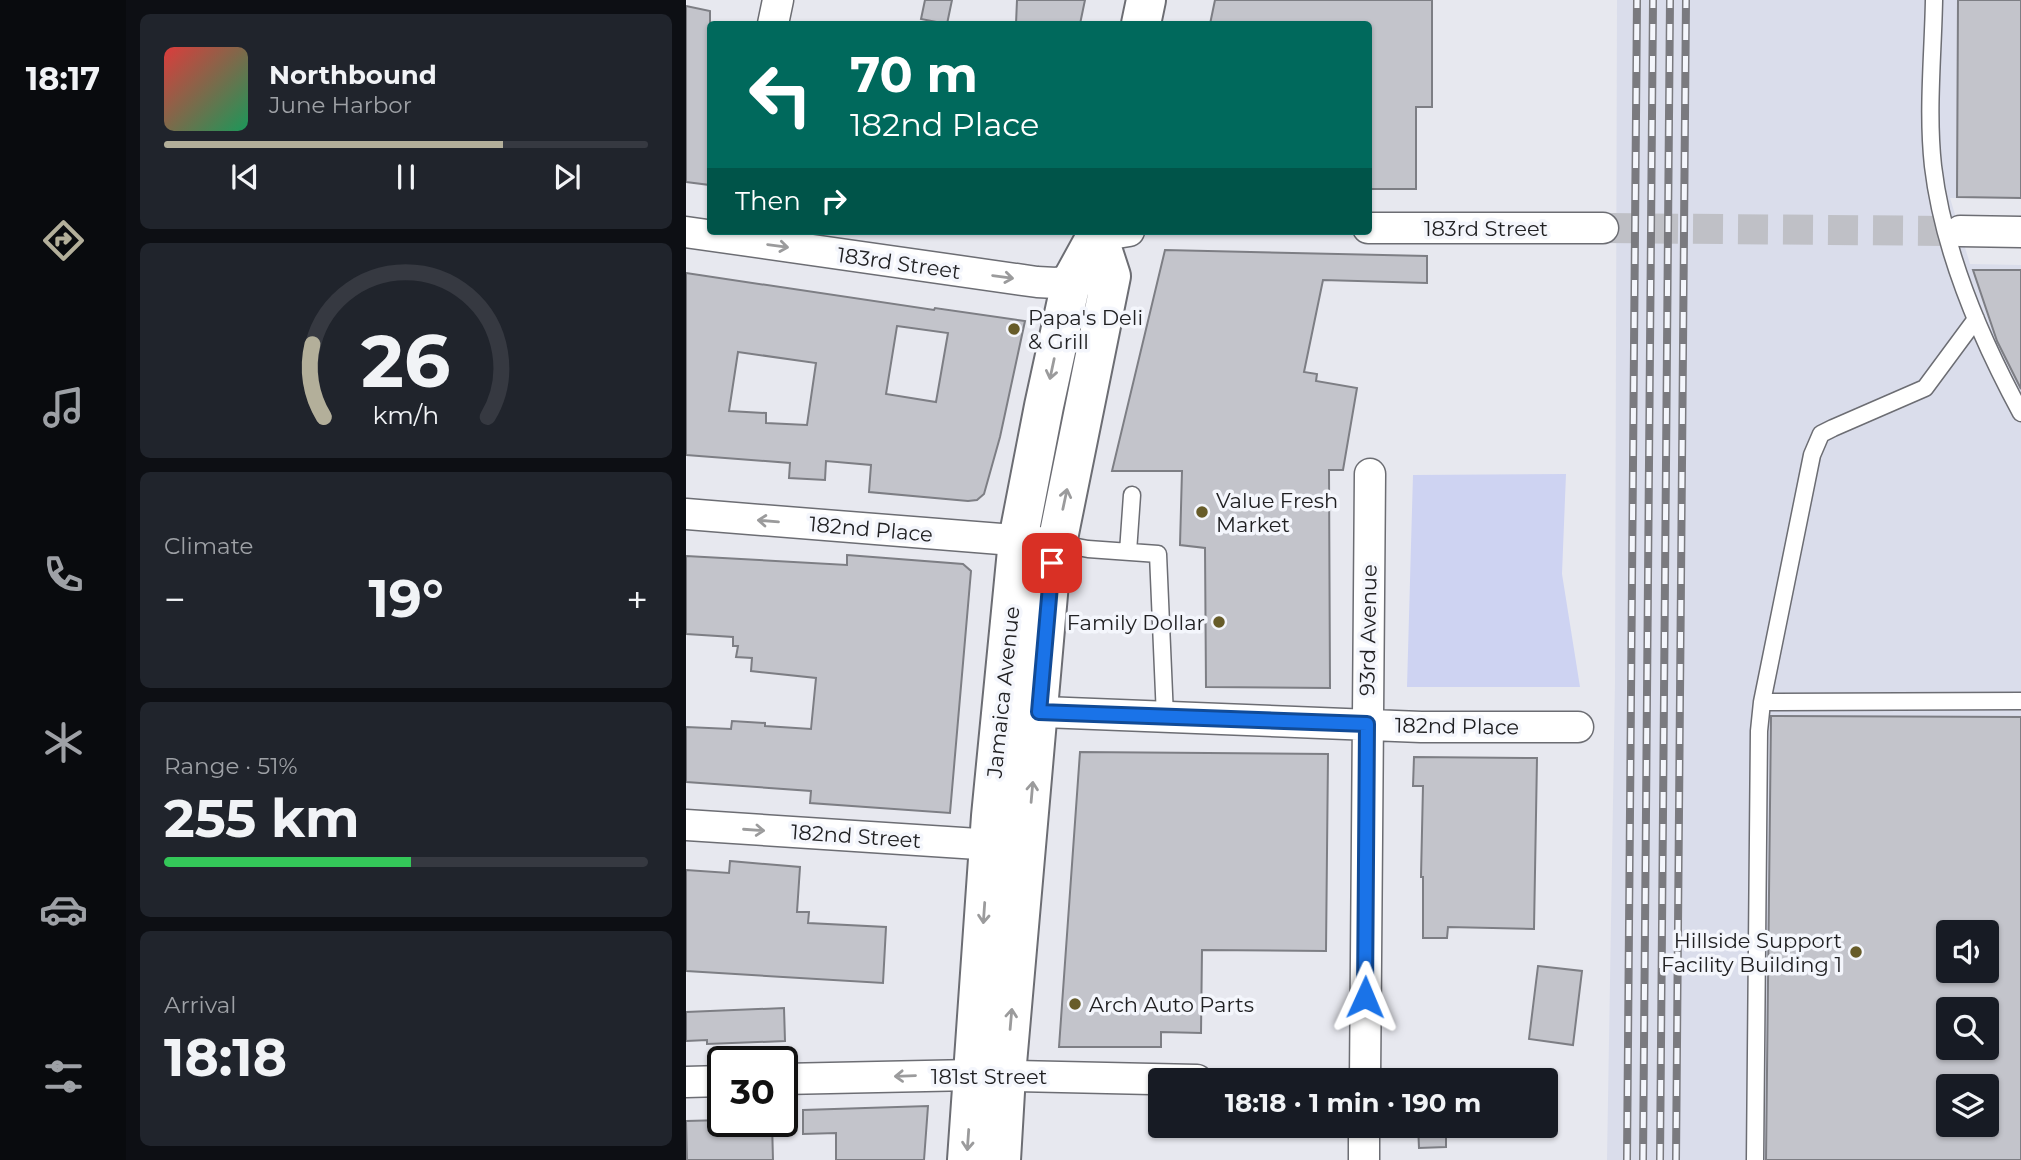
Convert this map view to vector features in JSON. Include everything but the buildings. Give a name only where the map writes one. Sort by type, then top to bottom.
[{"type":"main road","points":[[1142,21],[1146,0]]},
{"type":"main road","name":"Jamaica Avenue","points":[[1001,1160],[990,1075],[988,845],[1018,540],[1071,282],[1107,235]]},
{"type":"main road","name":"Jamaica Avenue","points":[[967,1160],[990,1075],[1027,847],[1049,583],[1111,276],[1109,235]]},
{"type":"street","points":[[774,21],[778,0]]},
{"type":"street","name":"183rd Street","points":[[1372,228],[1603,228]]},
{"type":"street","points":[[1960,231],[2021,232]]},
{"type":"street","name":"183rd Street","points":[[686,232],[707,233]]},
{"type":"street","name":"183rd Street","points":[[736,235],[1023,280],[1071,282],[1111,276]]},
{"type":"street","name":"93rd Avenue","points":[[1364,1068],[1370,474]]},
{"type":"street","name":"182nd Place","points":[[686,514],[1056,543]]},
{"type":"street","name":"182nd Place","points":[[1000,711],[1422,727],[1578,727]]},
{"type":"street","name":"182nd Street","points":[[686,825],[1027,847]]},
{"type":"street","name":"181st Street","points":[[798,1079],[990,1075],[1148,1079]]},
{"type":"street","points":[[686,1082],[707,1081]]},
{"type":"street","points":[[1364,1138],[1364,1160]]},
{"type":"lane","points":[[1934,0],[1932,136],[1937,191],[1952,249],[1976,319],[1995,365],[2017,398],[2021,413]]},
{"type":"lane","points":[[1755,1160],[1758,753],[1762,702],[1816,444],[1821,435],[1833,428],[1926,388],[1976,319]]},
{"type":"lane","points":[[1128,552],[1132,495]]},
{"type":"lane","points":[[1056,543],[1088,550],[1158,554],[1165,716]]},
{"type":"lane","points":[[1762,702],[2021,701]]},
{"type":"shaded area","points":[[1617,0],[2021,0],[2021,198],[1950,198],[1970,264],[2021,265],[2021,1160],[1607,1160],[1615,683]]},
{"type":"shaded area","points":[[1566,474],[1562,574],[1580,687],[1407,687],[1413,475]]},
{"type":"tunnel","points":[[1603,228],[1960,231]]},
{"type":"railway","points":[[1627,1160],[1637,0]]},
{"type":"railway","points":[[1643,1160],[1653,0]]},
{"type":"railway","points":[[1660,1160],[1670,0]]},
{"type":"railway","points":[[1676,1160],[1686,0]]},
{"type":"place","name":"Papa's Deli & Grill","points":[[1014,329]]},
{"type":"place","name":"Value Fresh Market","points":[[1202,512]]},
{"type":"place","name":"Family Dollar","points":[[1219,622]]},
{"type":"place","name":"Hillside Support Facility Building 1","points":[[1856,952]]},
{"type":"place","name":"Arch Auto Parts","points":[[1075,1004]]},
{"type":"route","points":[[1052,563],[1039,712],[1367,724],[1365,997]]}]
